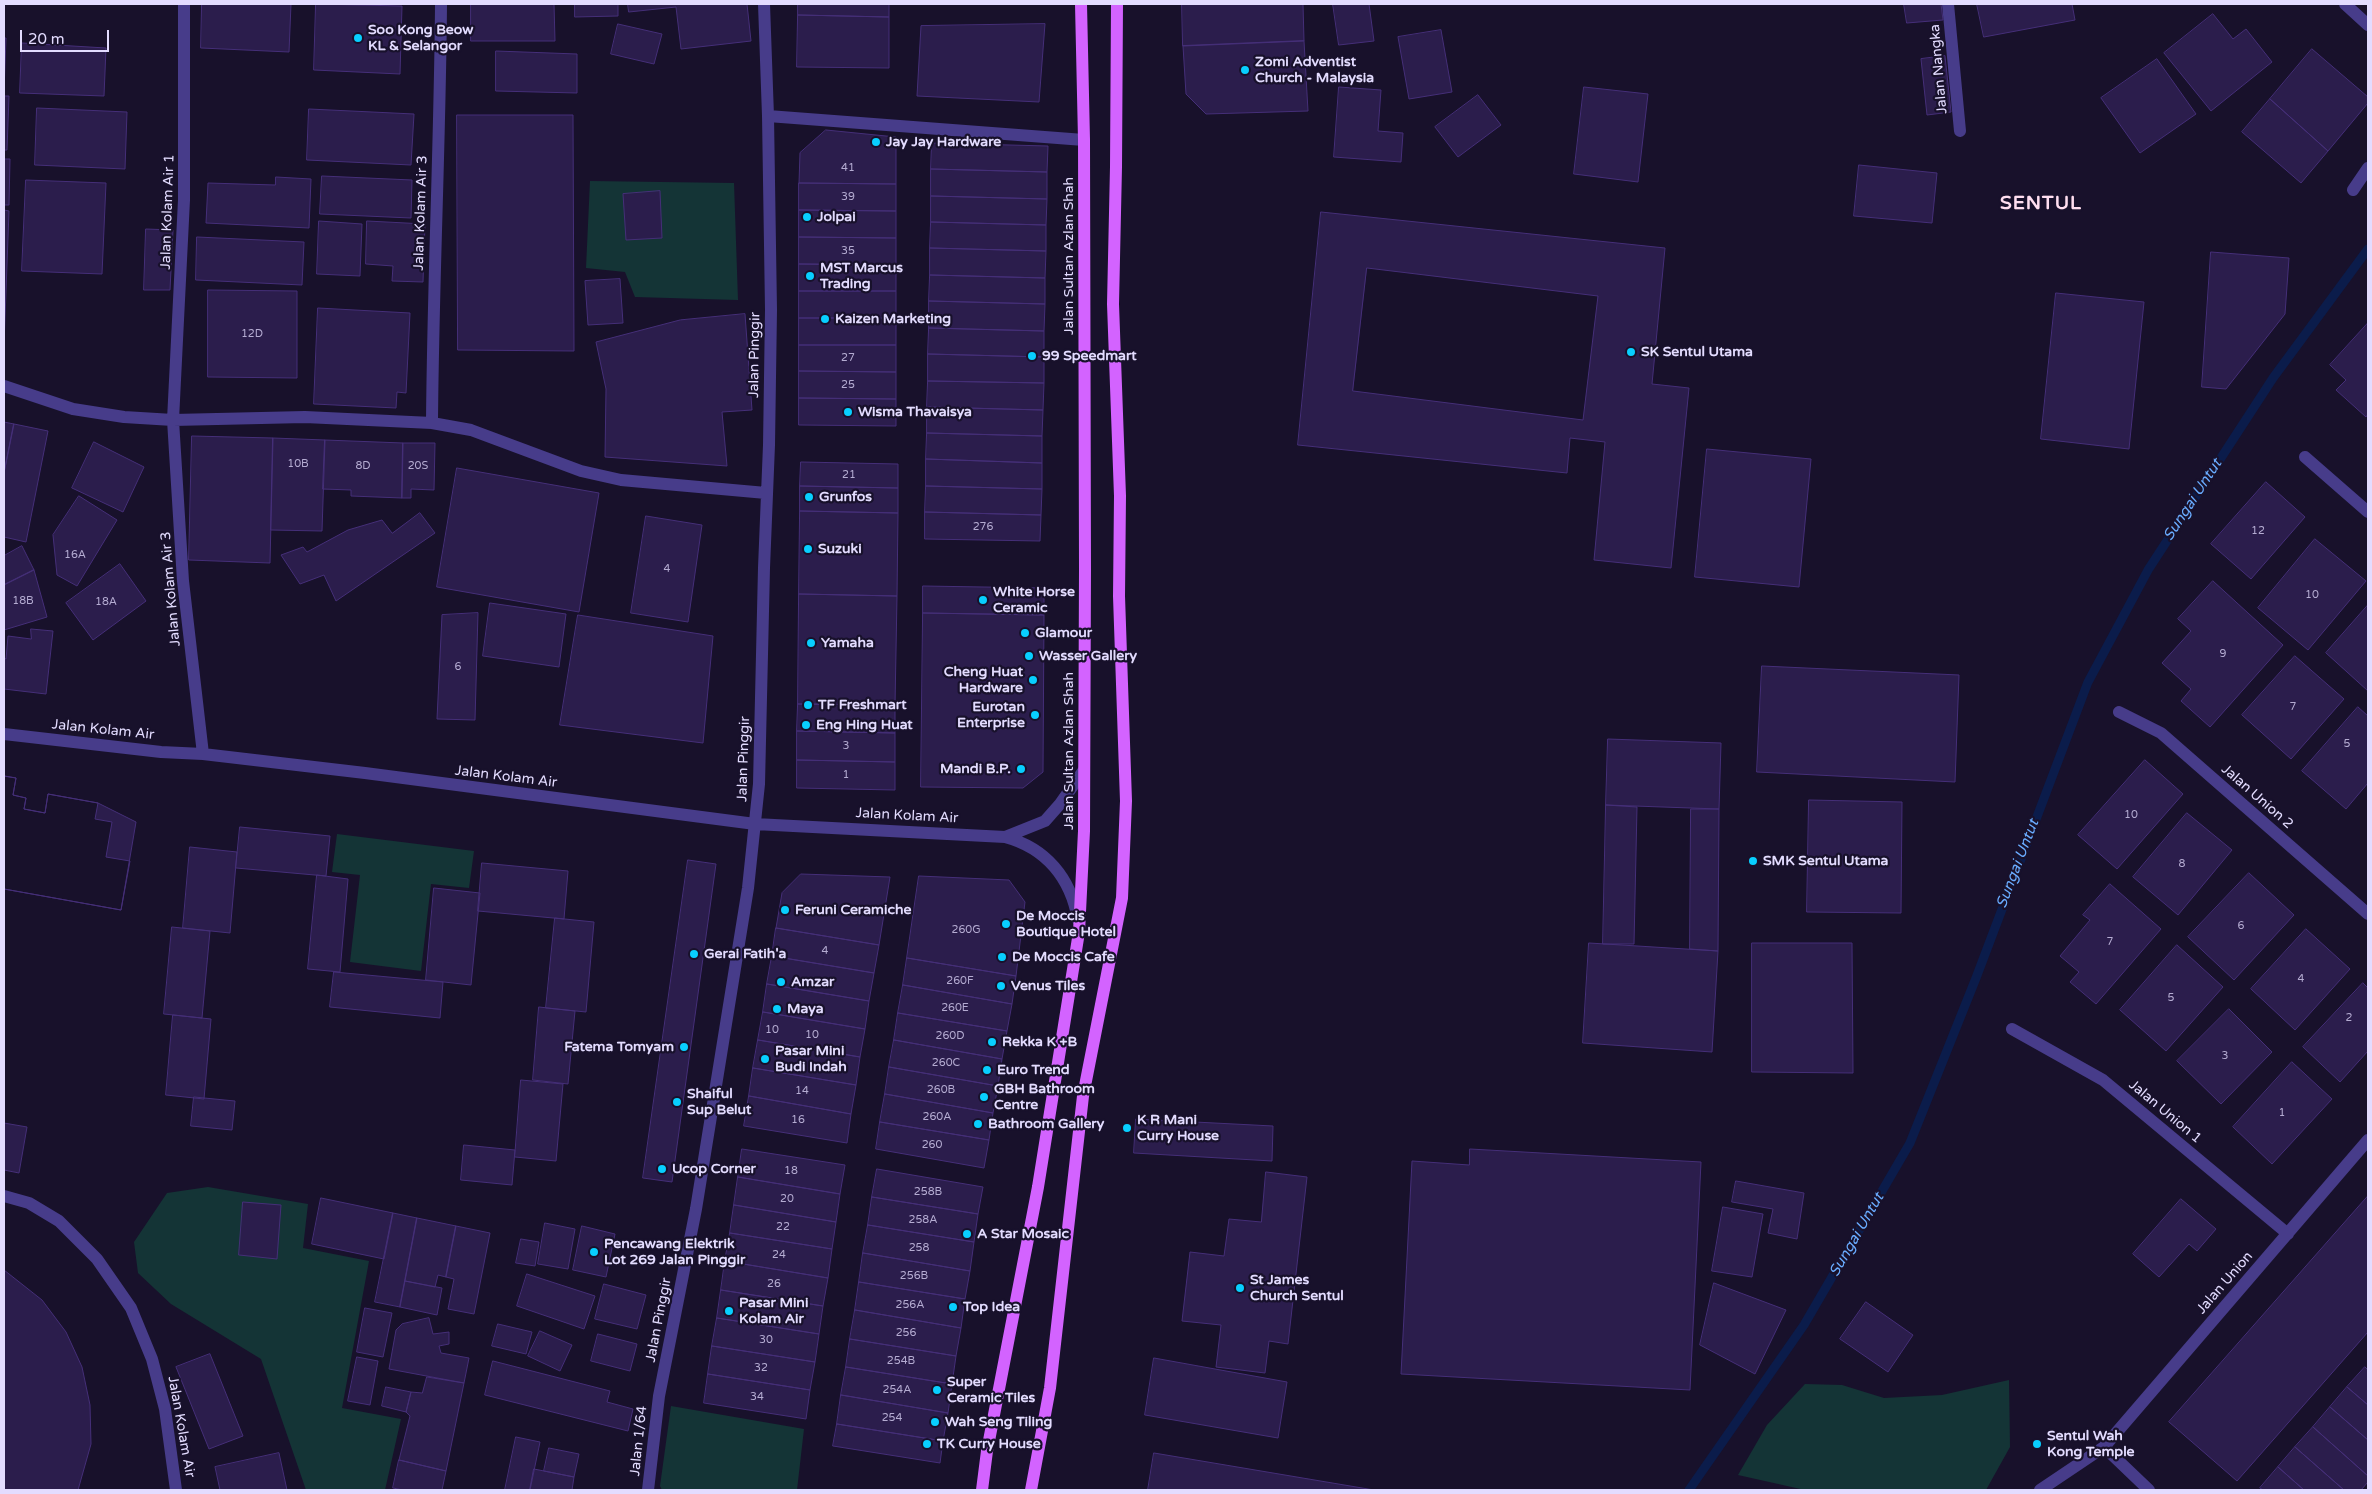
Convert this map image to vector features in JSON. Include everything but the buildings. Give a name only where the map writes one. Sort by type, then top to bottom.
[{"type":"main road","name":"Jalan Sultan Azlan Shah","points":[[982,1490],[987,1451],[1038,1187],[1080,932],[1084,831],[1084,140],[1081,4]]},
{"type":"main road","points":[[1032,1490],[1050,1388],[1083,1096],[1122,898],[1126,801],[1119,596],[1120,496],[1113,304],[1117,4]]},
{"type":"street","name":"Jalan Kolam Air 1","points":[[173,420],[184,200],[184,4]]},
{"type":"street","name":"Jalan Kolam Air 3","points":[[432,423],[432,294],[440,90],[441,4]]},
{"type":"street","name":"Jalan Pinggir","points":[[659,1396],[696,1209],[748,888],[759,784],[766,493],[769,445],[770,310],[768,116],[764,4]]},
{"type":"street","name":"Jalan Nangka","points":[[1948,4],[1960,131]]},
{"type":"street","points":[[2345,4],[2368,25]]},
{"type":"street","points":[[768,116],[1084,140]]},
{"type":"street","points":[[2352,190],[2368,168]]},
{"type":"street","points":[[4,386],[73,408],[124,417],[173,420],[305,417],[432,423],[471,430],[582,471],[621,480],[766,493]]},
{"type":"street","name":"Jalan Kolam Air 3","points":[[173,420],[183,581],[203,754]]},
{"type":"street","points":[[2305,457],[2368,512]]},
{"type":"street","name":"Jalan Union 2","points":[[2119,712],[2161,733],[2368,914]]},
{"type":"street","name":"Jalan Kolam Air","points":[[4,734],[365,773],[755,824],[1005,837],[1028,845],[1052,863],[1063,878],[1071,894],[1080,932]]},
{"type":"street","name":"Jalan Kolam Air","points":[[1005,837],[1045,821],[1060,804],[1084,770]]},
{"type":"street","name":"Jalan Union 1","points":[[2012,1029],[2103,1080],[2288,1234]]},
{"type":"street","name":"Jalan Union","points":[[2040,1490],[2104,1447],[2368,1140]]},
{"type":"street","name":"Jalan Kolam Air","points":[[4,1196],[29,1203],[59,1222],[97,1258],[131,1308],[152,1359],[165,1409],[176,1490]]},
{"type":"street","name":"Jalan 1/64","points":[[648,1490],[659,1396]]},
{"type":"street","points":[[2104,1447],[2149,1490]]},
{"type":"green space","points":[[590,181],[734,183],[738,300],[635,297],[625,272],[586,268]]},
{"type":"green space","points":[[337,834],[474,851],[469,888],[431,884],[421,971],[350,962],[360,875],[332,872]]},
{"type":"green space","points":[[208,1187],[308,1204],[303,1248],[369,1261],[342,1408],[401,1419],[385,1490],[306,1490],[261,1359],[171,1304],[138,1273],[134,1242],[167,1193]]},
{"type":"green space","points":[[2009,1380],[2010,1447],[1986,1490],[1805,1490],[1738,1475],[1767,1425],[1805,1384],[1842,1385],[1884,1398],[1942,1395]]},
{"type":"green space","points":[[671,1406],[804,1429],[797,1490],[662,1490],[660,1486]]},
{"type":"waterway","name":"Sungai Untut","points":[[1689,1490],[1804,1325],[1910,1143],[1976,978],[2088,682],[2148,570],[2273,378],[2368,249]]},
{"type":"place","name":"Soo Kong Beow KL & Selangor","points":[[358,38]]},
{"type":"place","name":"Zomi Adventist Church - Malaysia","points":[[1245,70]]},
{"type":"place","name":"Jay Jay Hardware","points":[[876,142]]},
{"type":"place","name":"Jolpai","points":[[807,217]]},
{"type":"place","name":"MST Marcus Trading","points":[[810,276]]},
{"type":"place","name":"Kaizen Marketing","points":[[825,319]]},
{"type":"place","name":"SK Sentul Utama","points":[[1631,352]]},
{"type":"place","name":"99 Speedmart","points":[[1032,356]]},
{"type":"place","name":"Wisma Thavaisya","points":[[848,412]]},
{"type":"place","name":"Grunfos","points":[[809,497]]},
{"type":"place","name":"Suzuki","points":[[808,549]]},
{"type":"place","name":"White Horse Ceramic","points":[[983,600]]},
{"type":"place","name":"Glamour","points":[[1025,633]]},
{"type":"place","name":"Yamaha","points":[[811,643]]},
{"type":"place","name":"Wasser Gallery","points":[[1029,656]]},
{"type":"place","name":"Cheng Huat Hardware","points":[[1033,680]]},
{"type":"place","name":"TF Freshmart","points":[[808,705]]},
{"type":"place","name":"Eurotan Enterprise","points":[[1035,715]]},
{"type":"place","name":"Eng Hing Huat","points":[[806,725]]},
{"type":"place","name":"Mandi B.P.","points":[[1021,769]]},
{"type":"place","name":"SMK Sentul Utama","points":[[1753,861]]},
{"type":"place","name":"Feruni Ceramiche","points":[[785,910]]},
{"type":"place","name":"De Moccis Boutique Hotel","points":[[1006,924]]},
{"type":"place","name":"Gerai Fatih'a","points":[[694,954]]},
{"type":"place","name":"De Moccis Cafe","points":[[1002,957]]},
{"type":"place","name":"Amzar","points":[[781,982]]},
{"type":"place","name":"Venus Tiles","points":[[1001,986]]},
{"type":"place","name":"Maya","points":[[777,1009]]},
{"type":"place","name":"Rekka K +B","points":[[992,1042]]},
{"type":"place","name":"Fatema Tomyam","points":[[684,1047]]},
{"type":"place","name":"Pasar Mini Budi Indah","points":[[765,1059]]},
{"type":"place","name":"Euro Trend","points":[[987,1070]]},
{"type":"place","name":"GBH Bathroom Centre","points":[[984,1097]]},
{"type":"place","name":"Shaiful Sup Belut","points":[[677,1102]]},
{"type":"place","name":"Bathroom Gallery","points":[[978,1124]]},
{"type":"place","name":"K R Mani Curry House","points":[[1127,1128]]},
{"type":"place","name":"Ucop Corner","points":[[662,1169]]},
{"type":"place","name":"A Star Mosaic","points":[[967,1234]]},
{"type":"place","name":"Pencawang Elektrik Lot 269 Jalan Pinggir","points":[[594,1252]]},
{"type":"place","name":"St James Church Sentul","points":[[1240,1288]]},
{"type":"place","name":"Top Idea","points":[[953,1307]]},
{"type":"place","name":"Pasar Mini Kolam Air","points":[[729,1311]]},
{"type":"place","name":"Super Ceramic Tiles","points":[[937,1390]]},
{"type":"place","name":"Wah Seng Tiling","points":[[935,1422]]},
{"type":"place","name":"TK Curry House","points":[[927,1444]]},
{"type":"place","name":"Sentul Wah Kong Temple","points":[[2037,1444]]},
{"type":"district","name":"SENTUL","points":[[2041,204]]}]
